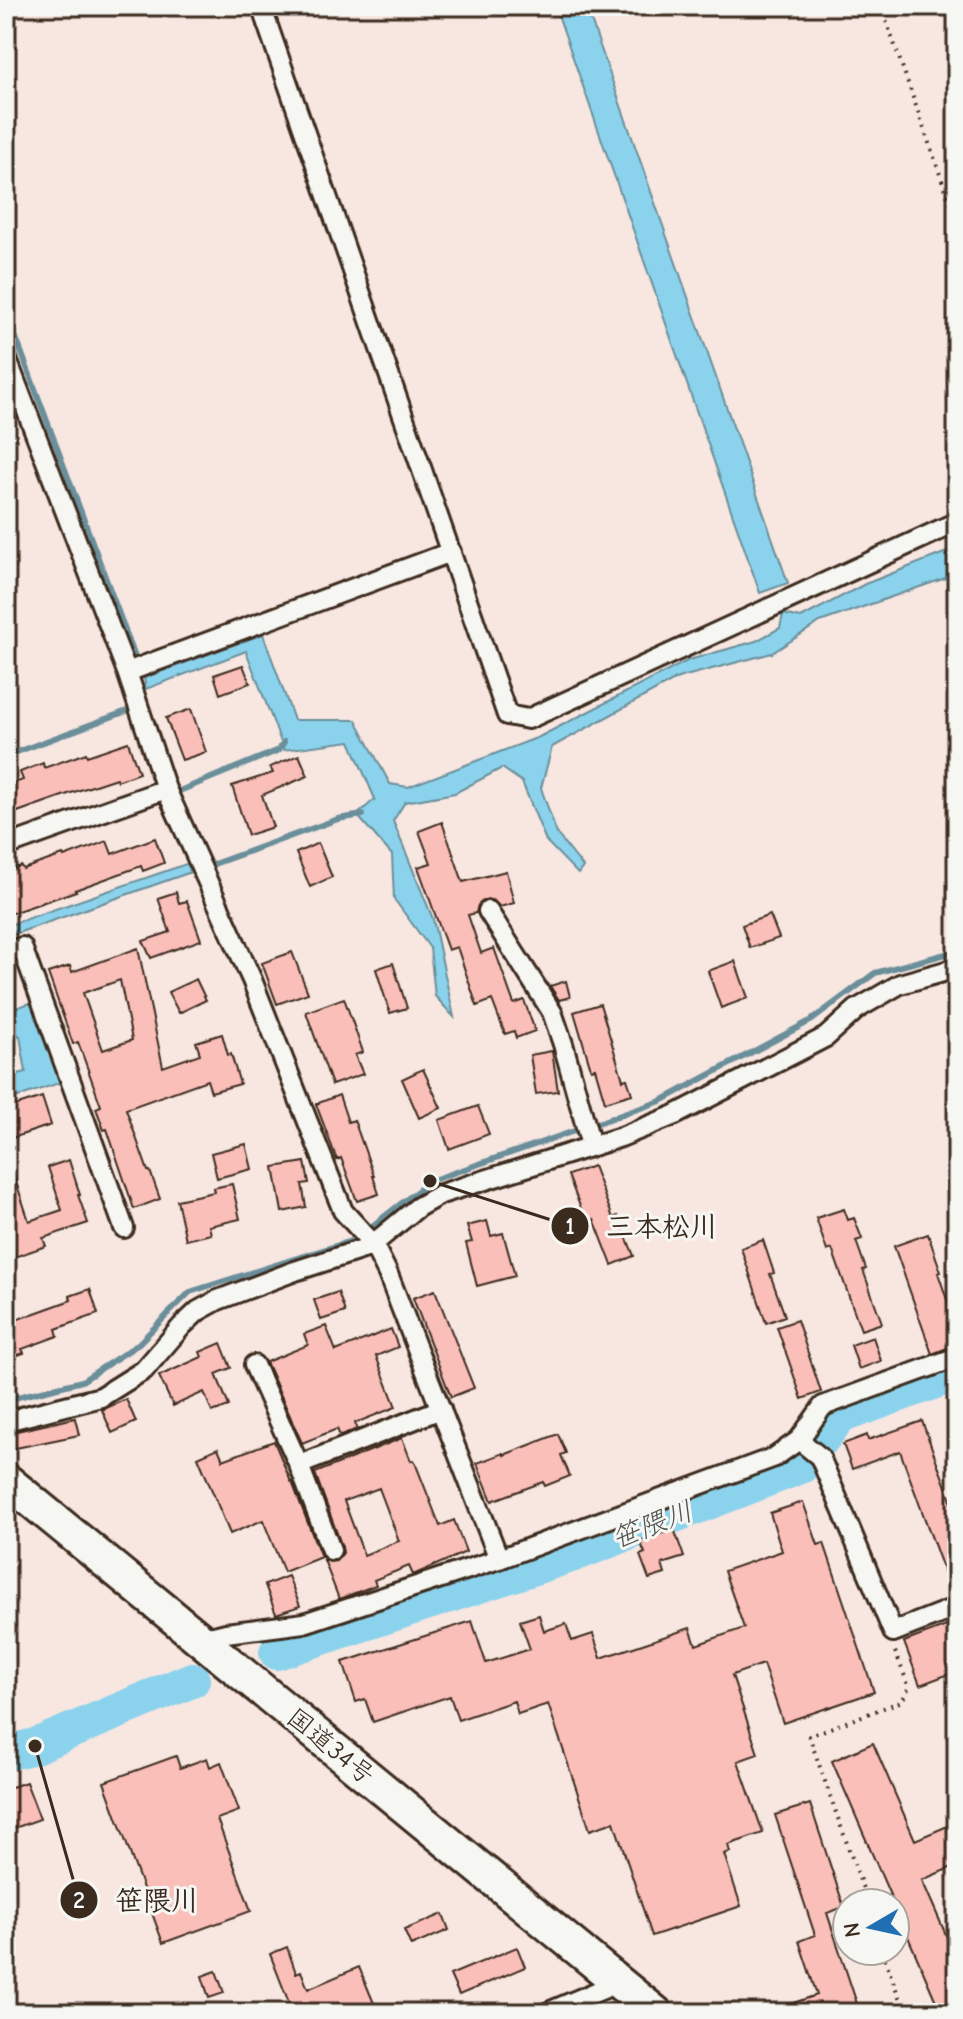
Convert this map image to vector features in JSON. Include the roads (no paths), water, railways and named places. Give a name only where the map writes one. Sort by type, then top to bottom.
[{"type":"highway","name":"国道34号","points":[[6,1480],[656,2013]]},
{"type":"street","points":[[261,6],[507,715],[528,719],[957,522]]},
{"type":"street","points":[[6,357],[127,672],[166,789],[252,980],[343,1211],[373,1244],[388,1274],[499,1559]]},
{"type":"street","points":[[127,672],[451,552]]},
{"type":"street","points":[[6,846],[166,789]]},
{"type":"street","points":[[488,911],[552,1012],[591,1145]]},
{"type":"street","points":[[6,953],[22,947],[124,1228]]},
{"type":"street","points":[[6,1421],[101,1397],[144,1370],[198,1311],[230,1295],[363,1249],[418,1207],[441,1194],[621,1137],[675,1115],[826,1037],[857,1009],[900,984],[957,968]]},
{"type":"street","points":[[201,1639],[304,1623],[499,1559],[775,1457],[799,1440],[823,1406],[957,1357]]},
{"type":"street","points":[[254,1365],[299,1465],[331,1550]]},
{"type":"street","points":[[299,1465],[441,1409]]},
{"type":"street","points":[[799,1440],[820,1457],[893,1632],[957,1607]]},
{"type":"street","points":[[546,2013],[603,1989],[615,1979]]},
{"type":"water","points":[[555,6],[586,6],[788,583],[760,593]]},
{"type":"water","points":[[957,548],[957,574],[820,622],[772,653],[678,678],[552,747],[541,788],[557,834],[583,867],[578,874],[546,841],[522,782],[502,768],[455,793],[405,802],[393,821],[433,919],[454,1017],[435,996],[430,948],[394,899],[392,855],[357,815],[375,799],[350,741],[284,750],[246,651],[146,689],[144,678],[263,634],[294,720],[356,720],[390,784],[408,787],[539,737],[689,660],[756,641],[780,628],[783,614],[801,618],[865,584]]},
{"type":"water","points":[[189,863],[191,872],[6,937],[6,926]]},
{"type":"water","points":[[37,1001],[65,1081],[6,1101],[6,1077],[26,1072],[20,1036],[6,1029],[6,1011]]},
{"type":"waterway","points":[[6,311],[135,657]]},
{"type":"waterway","points":[[6,756],[127,711]]},
{"type":"waterway","points":[[177,792],[279,750],[284,742]]},
{"type":"waterway","points":[[211,865],[338,819],[363,815]]},
{"type":"waterway","points":[[6,1400],[82,1381],[137,1345],[190,1292],[354,1240],[430,1181],[661,1101],[812,1020],[875,973],[957,951]]},
{"type":"waterway","name":"笹隈川","points":[[277,1652],[571,1555],[801,1466],[839,1416],[957,1373]]},
{"type":"waterway","name":"笹隈川","points":[[6,1753],[35,1746],[192,1680]]},
{"type":"place","name":"三本松川","points":[[430,1181]]},
{"type":"place","name":"笹隈川","points":[[35,1746]]}]
